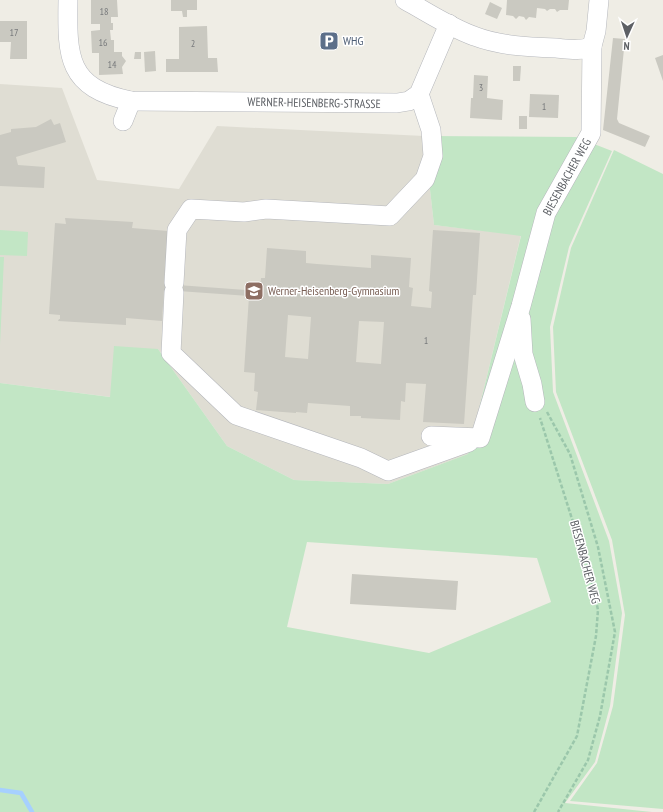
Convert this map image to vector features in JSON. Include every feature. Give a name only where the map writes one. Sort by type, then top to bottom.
[{"type":"street","name":"WERNER-HEISENBERG-STRASSE","points":[[68,0],[71,58],[77,73],[101,92],[115,98],[131,101],[397,104],[409,101],[419,94]]},
{"type":"street","points":[[405,0],[473,36],[496,43],[579,50],[588,49],[592,46]]},
{"type":"street","name":"BIESENBACHER WEG","points":[[480,438],[521,306],[546,213],[591,133],[592,46],[596,31],[598,0]]},
{"type":"street","points":[[449,24],[419,94],[431,130],[433,156],[425,180],[390,216],[266,209],[244,212],[191,209],[177,230],[171,353],[236,415],[361,458],[388,471],[480,438]]},
{"type":"street","points":[[123,121],[131,101]]},
{"type":"street","name":"BIESENBACHER WEG","points":[[521,306],[523,354],[540,406]]},
{"type":"street","points":[[431,436],[480,438]]},
{"type":"path","name":"BIESENBACHER WEG","points":[[534,812],[576,736],[596,636],[598,610],[592,582],[540,406]]},
{"type":"path","points":[[540,406],[570,454],[598,547],[616,632],[600,716],[588,760],[558,812]]},
{"type":"shaded area","name":"Werner-Heisenberg-Gymnasium","points":[[0,84],[62,88],[97,180],[179,189],[217,126],[424,136],[434,225],[521,235],[468,454],[388,484],[294,480],[227,446],[158,349],[111,397],[0,383]]},
{"type":"green space","points":[[424,136],[576,137],[612,151],[569,247],[550,327],[553,392],[609,541],[622,613],[610,706],[595,762],[565,803],[652,812],[0,812],[0,383],[110,397],[114,346],[158,349],[227,446],[294,480],[388,484],[468,454],[521,236],[434,225]],"holes":[[[307,542],[537,558],[551,602],[429,653],[287,627]]]},
{"type":"green space","points":[[614,150],[663,174],[663,809],[570,801],[597,763],[613,706],[625,615],[612,540],[556,392],[553,327],[571,248]]},
{"type":"green space","points":[[0,230],[28,232],[27,256],[0,255]]},
{"type":"green space","points":[[0,257],[4,257],[0,345]]},
{"type":"building","points":[[91,0],[117,0],[118,17],[111,17],[113,30],[110,30],[111,40],[114,40],[114,52],[122,52],[122,56],[126,61],[122,67],[123,74],[99,75],[99,53],[92,53],[91,31],[100,30],[100,24],[91,24]]},
{"type":"building","points":[[171,0],[197,0],[197,10],[187,10],[187,17],[183,17],[182,11],[171,11]]},
{"type":"building","points":[[507,0],[569,0],[568,10],[560,10],[557,12],[555,9],[550,9],[547,11],[545,9],[537,8],[536,18],[529,17],[526,20],[524,17],[519,16],[516,19],[513,16],[506,15]]},
{"type":"building","points":[[490,2],[502,8],[497,19],[485,14]]},
{"type":"building","points":[[0,21],[27,21],[27,59],[10,59],[11,42],[0,42]]},
{"type":"building","points":[[207,26],[208,58],[217,58],[218,72],[166,72],[166,59],[179,59],[179,27]]},
{"type":"building","points":[[613,38],[625,39],[617,119],[619,123],[650,136],[645,147],[603,130]]},
{"type":"building","points":[[155,51],[156,71],[145,72],[144,52]]},
{"type":"building","points":[[135,52],[141,52],[141,59],[134,59]]},
{"type":"building","points":[[663,55],[663,81],[655,58]]},
{"type":"building","points":[[513,66],[521,66],[520,81],[513,81]]},
{"type":"building","points":[[474,75],[488,76],[487,98],[503,100],[502,120],[470,118]]},
{"type":"building","points":[[530,94],[559,95],[558,118],[529,117]]},
{"type":"building","points":[[519,116],[527,116],[527,129],[519,129]]},
{"type":"building","points":[[51,119],[54,125],[60,123],[66,142],[16,157],[18,165],[45,167],[44,188],[0,186],[0,135],[11,132],[11,129],[36,127]]},
{"type":"building","points":[[65,218],[133,222],[132,228],[168,231],[164,284],[260,291],[261,278],[265,278],[267,248],[306,251],[306,263],[371,268],[371,255],[411,258],[409,287],[413,288],[411,306],[431,308],[432,292],[429,291],[433,230],[480,233],[476,295],[473,295],[464,424],[423,422],[426,384],[406,383],[405,402],[401,401],[400,420],[350,416],[350,406],[308,403],[307,413],[256,410],[258,392],[254,391],[255,373],[244,372],[249,296],[164,290],[162,321],[126,318],[126,325],[58,321],[60,319],[60,315],[49,314],[55,223],[66,224]],"holes":[[[288,315],[311,317],[308,359],[285,357]],[[359,321],[384,322],[381,364],[356,362]]]},
{"type":"building","points":[[352,574],[458,581],[456,610],[350,604]]},
{"type":"waterway","points":[[0,790],[21,793],[32,812]]},
{"type":"place","name":"WHG","points":[[329,41]]},
{"type":"place","name":"Werner-Heisenberg-Gymnasium","points":[[254,291]]}]
